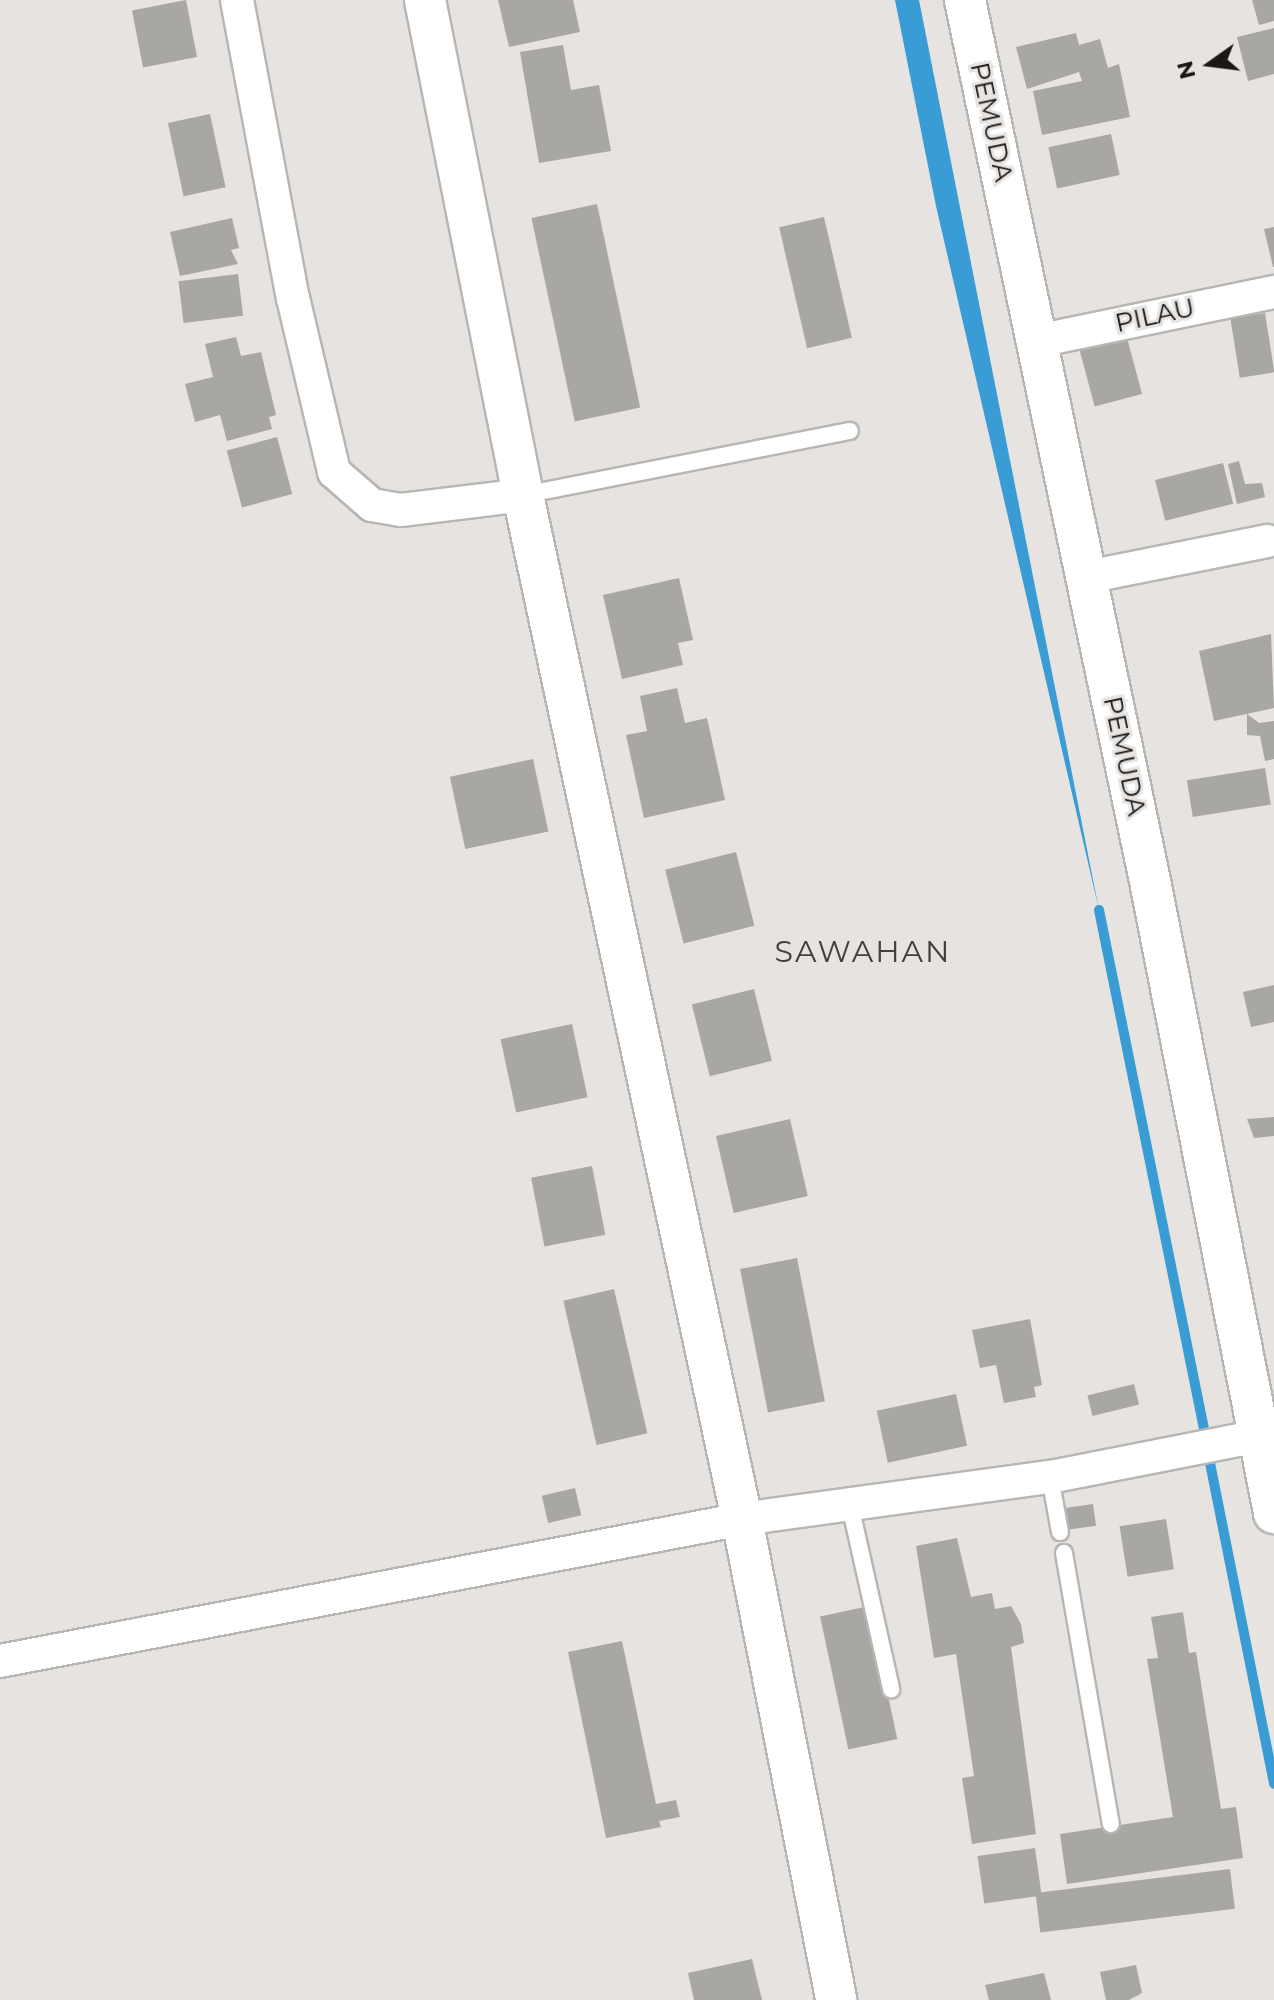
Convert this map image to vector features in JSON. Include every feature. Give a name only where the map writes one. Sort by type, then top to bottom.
[{"type":"street","points":[[237,0],[293,298],[334,472],[372,505],[401,510],[523,495]]},
{"type":"street","points":[[425,0],[523,495],[742,1519],[836,2000]]},
{"type":"street","name":"PEMUDA","points":[[965,0],[1266,1434],[1274,1513]]},
{"type":"street","name":"PILAU","points":[[1037,341],[1274,292]]},
{"type":"street","points":[[1087,577],[1267,541]]},
{"type":"street","points":[[0,1661],[742,1519],[1050,1477],[1266,1434]]},
{"type":"lane","points":[[523,495],[850,431]]},
{"type":"lane","points":[[1050,1477],[1060,1532]]},
{"type":"lane","points":[[850,1505],[891,1689]]},
{"type":"lane","points":[[1064,1553],[1111,1824]]},
{"type":"water","points":[[895,0],[919,0],[1099,910],[936,206]]},
{"type":"building","points":[[186,0],[197,57],[143,67],[132,10]]},
{"type":"building","points":[[498,0],[573,0],[580,32],[509,47]]},
{"type":"building","points":[[1252,0],[1274,0],[1274,21],[1259,25]]},
{"type":"building","points":[[1274,28],[1274,74],[1248,81],[1237,37]]},
{"type":"building","points":[[1076,33],[1079,45],[1100,39],[1108,68],[1119,64],[1130,117],[1042,135],[1033,91],[1082,81],[1079,72],[1027,89],[1016,47]]},
{"type":"building","points":[[563,45],[571,90],[599,85],[611,151],[539,163],[520,52]]},
{"type":"building","points":[[210,114],[226,187],[184,196],[168,123]]},
{"type":"building","points":[[1111,134],[1120,175],[1057,188],[1048,147]]},
{"type":"building","points":[[597,204],[640,407],[575,421],[531,218]]},
{"type":"building","points":[[824,217],[852,338],[807,348],[779,227]]},
{"type":"building","points":[[232,218],[239,248],[231,250],[238,264],[180,276],[170,232]]},
{"type":"building","points":[[1274,227],[1274,267],[1273,267],[1264,229]]},
{"type":"building","points":[[238,274],[243,316],[184,323],[178,281]]},
{"type":"building","points":[[1265,313],[1274,372],[1240,378],[1230,318]]},
{"type":"building","points":[[1126,334],[1142,394],[1095,407],[1079,347]]},
{"type":"building","points":[[236,337],[241,356],[261,352],[276,415],[269,417],[272,429],[227,441],[220,415],[195,422],[185,384],[213,377],[205,344]]},
{"type":"building","points":[[277,437],[292,494],[242,507],[227,450]]},
{"type":"building","points":[[1239,461],[1245,484],[1262,483],[1265,497],[1237,504],[1228,464]]},
{"type":"building","points":[[1223,463],[1233,504],[1165,521],[1155,480]]},
{"type":"building","points":[[679,578],[693,640],[678,643],[683,665],[622,679],[603,595]]},
{"type":"building","points":[[1271,634],[1274,708],[1214,721],[1199,651]]},
{"type":"building","points":[[677,688],[685,723],[707,718],[725,800],[644,818],[626,735],[647,731],[640,696]]},
{"type":"building","points":[[1247,714],[1259,723],[1274,721],[1274,759],[1265,761],[1260,736],[1247,735]]},
{"type":"building","points":[[533,759],[548,831],[465,849],[450,777]]},
{"type":"building","points":[[1265,768],[1271,805],[1193,817],[1187,780]]},
{"type":"building","points":[[736,852],[754,926],[684,943],[665,870]]},
{"type":"building","points":[[1274,985],[1274,1022],[1251,1027],[1243,992]]},
{"type":"building","points":[[754,989],[772,1061],[710,1076],[692,1004]]},
{"type":"building","points":[[572,1024],[588,1097],[516,1113],[501,1039]]},
{"type":"building","points":[[1274,1117],[1274,1136],[1254,1138],[1247,1119]]},
{"type":"building","points":[[790,1119],[808,1196],[734,1213],[716,1136]]},
{"type":"building","points":[[592,1166],[605,1235],[544,1247],[531,1178]]},
{"type":"building","points":[[797,1258],[825,1401],[768,1412],[740,1269]]},
{"type":"building","points":[[614,1289],[647,1433],[597,1445],[563,1301]]},
{"type":"building","points":[[1030,1319],[1042,1385],[1034,1387],[1036,1397],[1004,1403],[996,1365],[980,1368],[972,1330]]},
{"type":"building","points":[[1134,1384],[1139,1404],[1093,1416],[1087,1396]]},
{"type":"building","points":[[956,1394],[967,1446],[888,1463],[877,1411]]},
{"type":"building","points":[[575,1488],[581,1515],[548,1523],[542,1496]]},
{"type":"building","points":[[1093,1504],[1096,1526],[1069,1530],[1066,1508]]},
{"type":"building","points":[[1166,1519],[1174,1569],[1128,1577],[1120,1526]]},
{"type":"building","points":[[957,1538],[971,1597],[992,1593],[995,1609],[1011,1606],[1021,1624],[1024,1643],[1011,1647],[1036,1834],[972,1844],[962,1778],[974,1776],[956,1654],[934,1658],[916,1546]]},
{"type":"building","points":[[869,1606],[897,1739],[848,1749],[820,1616]]},
{"type":"building","points":[[1183,1612],[1189,1653],[1196,1652],[1221,1809],[1236,1807],[1243,1858],[1067,1884],[1060,1834],[1173,1817],[1147,1659],[1158,1658],[1151,1617]]},
{"type":"building","points":[[622,1641],[656,1804],[676,1800],[680,1817],[659,1821],[661,1827],[606,1838],[568,1652]]},
{"type":"building","points":[[1035,1848],[1042,1896],[984,1904],[978,1856]]},
{"type":"building","points":[[1230,1869],[1235,1909],[1040,1933],[1035,1893]]},
{"type":"building","points":[[752,1959],[762,2000],[694,2000],[688,1973]]},
{"type":"building","points":[[1136,1965],[1142,1993],[1129,2000],[1106,2000],[1100,1972]]},
{"type":"building","points":[[1044,1973],[1051,2000],[989,2000],[985,1985]]},
{"type":"waterway","points":[[1099,910],[1204,1429]]},
{"type":"waterway","points":[[1210,1463],[1274,1784]]},
{"type":"district","name":"SAWAHAN","points":[[863,952]]}]
